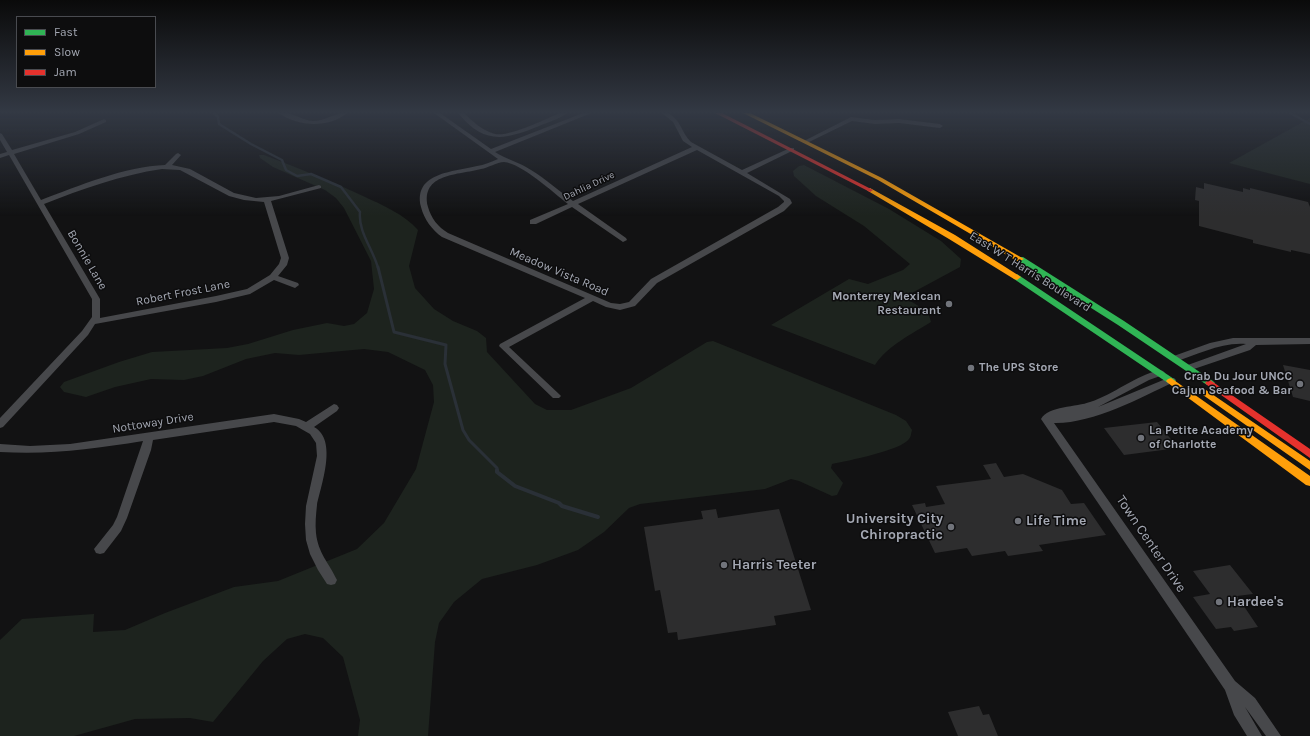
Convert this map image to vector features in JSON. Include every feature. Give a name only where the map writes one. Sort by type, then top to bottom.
[{"type":"main road","name":"East W T Harris Boulevard","points":[[789,147],[899,206],[1028,285],[1171,380],[1310,482]]},
{"type":"main road","name":"East W T Harris Boulevard","points":[[816,147],[899,189],[969,229],[1078,295],[1188,368],[1310,454]]},
{"type":"main road","points":[[792,149],[808,150],[927,211],[969,229]]},
{"type":"main road","points":[[1028,285],[1081,312],[1157,362],[1177,368],[1188,368]]},
{"type":"main road","points":[[1160,373],[1184,379]]},
{"type":"main road","points":[[1198,388],[1310,466]]},
{"type":"street","name":"Bonnie Lane","points":[[0,424],[74,346],[96,317],[96,299],[7,147]]},
{"type":"street","points":[[0,156],[28,147]]},
{"type":"street","points":[[486,147],[503,160],[514,162],[546,183],[623,240]]},
{"type":"street","points":[[491,151],[500,147]]},
{"type":"street","name":"Meadow Vista Road","points":[[503,160],[482,168],[440,175],[426,186],[422,195],[425,207],[434,227],[444,235],[615,307],[632,304],[654,281],[788,204],[788,200],[780,195],[696,148]]},
{"type":"street","name":"Dahlia Drive","points":[[533,222],[696,148]]},
{"type":"street","points":[[741,173],[792,149]]},
{"type":"street","points":[[167,167],[178,155]]},
{"type":"street","points":[[39,203],[143,170],[167,167],[190,171],[233,196],[267,201],[319,187]]},
{"type":"street","name":"Robert Frost Lane","points":[[93,322],[237,295],[261,286],[273,277],[283,265],[285,255],[269,203],[267,201]]},
{"type":"street","points":[[273,277],[295,285]]},
{"type":"street","points":[[556,396],[503,346],[592,298]]},
{"type":"street","points":[[1174,359],[1228,341],[1310,341]]},
{"type":"street","points":[[1188,368],[1247,348],[1254,342]]},
{"type":"street","points":[[1046,420],[1055,414],[1093,405],[1147,377],[1160,373]]},
{"type":"street","points":[[1046,420],[1059,420],[1110,407],[1171,380]]},
{"type":"street","points":[[331,580],[318,561],[311,540],[311,514],[322,452],[320,440],[316,433],[308,426],[334,408]]},
{"type":"street","name":"Nottoway Drive","points":[[0,448],[30,450],[64,449],[274,418],[300,422],[308,426]]},
{"type":"street","name":"Town Center Drive","points":[[1046,420],[1230,686],[1239,710],[1255,736]]},
{"type":"street","points":[[100,549],[117,528],[122,518],[146,450],[149,436]]},
{"type":"street","name":"Town Center Drive","points":[[1230,686],[1250,703],[1274,736]]},
{"type":"shaded area","points":[[1257,147],[1310,147],[1310,184],[1229,163]]},
{"type":"shaded area","points":[[259,155],[264,155],[351,190],[392,210],[412,224],[418,230],[409,266],[415,288],[434,309],[453,321],[477,331],[486,338],[487,352],[535,404],[547,410],[571,410],[631,388],[707,342],[713,341],[896,415],[906,421],[912,430],[910,437],[904,443],[886,451],[832,464],[831,468],[843,483],[837,495],[832,496],[799,481],[791,479],[765,489],[640,504],[629,508],[604,532],[578,550],[537,565],[482,579],[454,602],[439,623],[435,642],[428,736],[358,736],[360,720],[343,657],[323,638],[305,634],[287,639],[263,661],[213,722],[190,718],[135,719],[74,736],[0,736],[0,640],[22,619],[94,614],[93,632],[125,630],[234,587],[278,581],[357,549],[384,523],[416,469],[434,402],[433,385],[425,370],[388,352],[364,349],[299,355],[275,353],[246,359],[203,376],[184,380],[151,379],[115,387],[86,397],[64,392],[60,387],[64,382],[152,352],[227,348],[248,344],[293,330],[327,323],[344,326],[354,324],[367,313],[374,289],[371,261],[344,208],[336,198],[325,190],[273,167],[260,158]]},
{"type":"shaded area","points":[[804,165],[889,209],[941,241],[961,259],[960,267],[910,294],[909,300],[928,312],[931,322],[893,346],[875,365],[771,325],[849,279],[868,284],[903,270],[910,264],[864,226],[816,196],[794,176],[793,171],[799,166]]},
{"type":"building","points":[[1204,183],[1243,192],[1243,188],[1250,190],[1250,188],[1308,202],[1310,207],[1310,254],[1291,250],[1291,252],[1253,243],[1253,240],[1199,226],[1199,201],[1195,200],[1196,187],[1204,189]]},
{"type":"building","name":"Crab Du Jour UNCC Cajun Seafood & Bar","points":[[1283,365],[1310,370],[1310,401],[1293,397]]},
{"type":"building","name":"La Petite Academy of Charlotte","points":[[1157,422],[1178,448],[1124,455],[1104,428]]},
{"type":"building","name":"Life Time","points":[[996,463],[1004,477],[1023,474],[1062,490],[1071,504],[1084,503],[1106,535],[1039,545],[1043,551],[1008,556],[1005,551],[972,556],[967,548],[935,553],[912,505],[925,503],[926,507],[945,504],[936,486],[991,479],[983,465]]},
{"type":"building","name":"Harris Teeter","points":[[716,509],[718,518],[779,509],[811,610],[774,616],[776,625],[678,640],[677,632],[668,633],[660,590],[655,591],[644,527],[703,519],[701,511]]},
{"type":"building","name":"Hardee's","points":[[1230,565],[1253,594],[1237,596],[1258,627],[1234,631],[1231,627],[1216,629],[1193,597],[1210,594],[1193,571]]},
{"type":"building","points":[[979,706],[983,715],[989,714],[998,736],[958,736],[948,712]]},
{"type":"waterway","points":[[257,147],[282,160],[286,170],[297,176],[311,174],[341,187],[360,212],[361,227],[378,268]]},
{"type":"waterway","points":[[378,267],[394,332],[446,345],[445,364],[463,430],[469,440],[497,468],[497,472],[515,486],[559,503],[562,506],[598,517]]},
{"type":"traffic: fast","points":[[1020,259],[1121,323],[1210,383]]},
{"type":"traffic: fast","points":[[1017,277],[1171,381]]},
{"type":"traffic: slow","points":[[816,147],[880,179],[1020,259]]},
{"type":"traffic: slow","points":[[870,190],[952,237],[1017,277]]},
{"type":"traffic: slow","points":[[1171,381],[1310,482]]},
{"type":"traffic: slow","points":[[1206,393],[1310,466]]},
{"type":"traffic: jam","points":[[786,147],[870,190]]},
{"type":"traffic: jam","points":[[1210,383],[1310,454]]},
{"type":"place","name":"Monterrey Mexican Restaurant","points":[[949,304]]},
{"type":"place","name":"The UPS Store","points":[[971,368]]},
{"type":"place","name":"Crab Du Jour UNCC Cajun Seafood & Bar","points":[[1300,384]]},
{"type":"place","name":"La Petite Academy of Charlotte","points":[[1141,438]]},
{"type":"place","name":"Life Time","points":[[1018,521]]},
{"type":"place","name":"University City Chiropractic","points":[[951,527]]},
{"type":"place","name":"Harris Teeter","points":[[724,565]]},
{"type":"place","name":"Hardee's","points":[[1219,602]]}]
